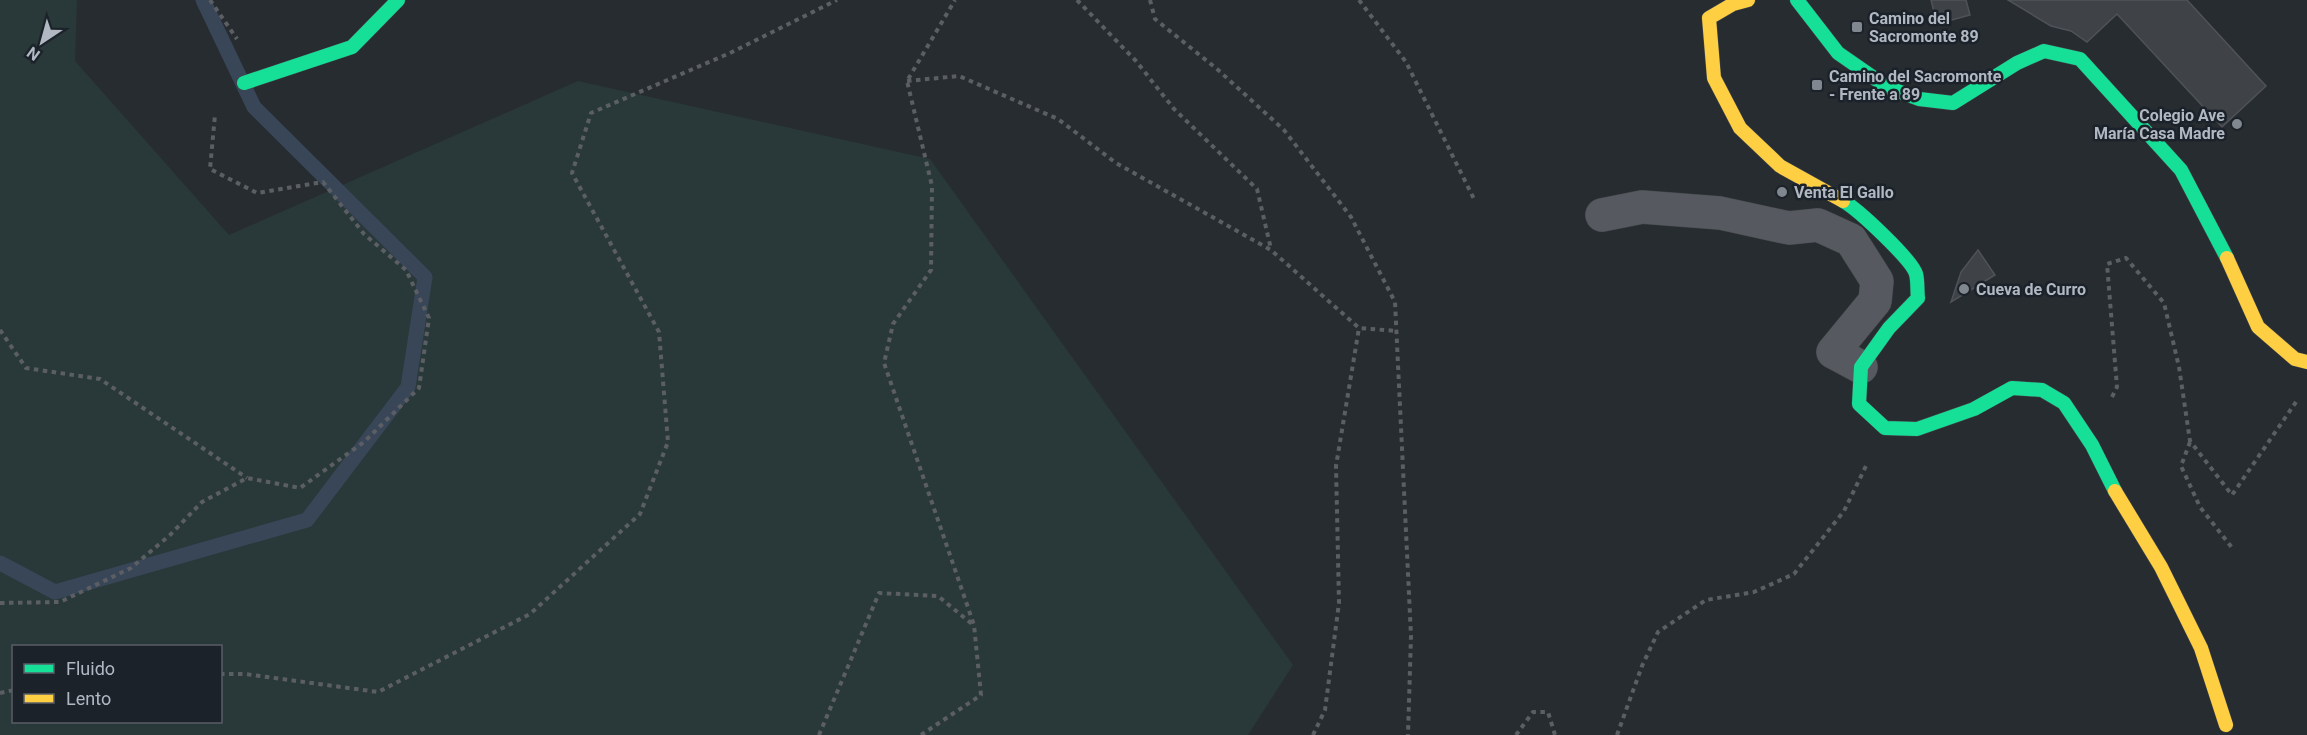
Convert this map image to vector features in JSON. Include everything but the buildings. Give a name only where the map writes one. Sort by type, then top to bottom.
[{"type":"street","points":[[244,83],[352,47],[398,0]]},
{"type":"street","points":[[1748,0],[1733,4],[1709,18],[1714,78],[1740,128],[1780,166],[1854,207],[1891,243],[1916,273],[1918,298],[1889,328],[1861,367],[1859,404],[1885,428],[1917,429],[1974,409],[2012,388],[2043,390],[2064,403],[2092,445],[2121,503],[2161,567],[2201,648],[2232,730]]},
{"type":"street","points":[[1797,0],[1838,52],[1887,87],[1918,99],[1953,103],[2017,63],[2044,51],[2080,58],[2181,170],[2219,239],[2258,327],[2295,359],[2307,362]]},
{"type":"street","points":[[1602,215],[1642,207],[1720,213],[1789,228],[1818,225],[1851,240],[1876,281],[1875,301],[1833,352],[1861,367]]},
{"type":"path","points":[[0,330],[26,368],[100,379],[247,478],[300,488],[364,442],[419,388],[429,318],[406,270],[364,234],[323,182],[257,193],[210,169],[215,112],[244,83],[239,42],[210,0]]},
{"type":"path","points":[[222,674],[245,674],[378,692],[530,614],[640,514],[668,442],[659,332],[572,173],[591,113],[730,53],[837,0]]},
{"type":"path","points":[[921,735],[981,695],[974,625],[884,363],[893,324],[931,270],[932,186],[907,81],[955,0]]},
{"type":"path","points":[[1077,0],[1136,61],[1174,109],[1257,189],[1271,250]]},
{"type":"path","points":[[1150,0],[1155,19],[1218,69],[1284,130],[1352,217],[1395,302],[1411,636],[1408,735]]},
{"type":"path","points":[[1359,0],[1406,62],[1474,199]]},
{"type":"path","points":[[907,81],[959,76],[1058,119],[1116,163],[1271,250],[1359,328],[1397,331]]},
{"type":"path","points":[[2092,445],[2117,387],[2107,264],[2126,258],[2164,303],[2179,367],[2190,441],[2181,466],[2200,507],[2233,549]]},
{"type":"path","points":[[1313,735],[1325,711],[1339,603],[1336,466],[1359,328]]},
{"type":"path","points":[[2190,441],[2232,495],[2301,394]]},
{"type":"path","points":[[1617,735],[1642,666],[1658,632],[1706,600],[1754,592],[1794,574],[1844,511],[1885,428]]},
{"type":"path","points":[[0,603],[60,602],[131,568],[170,535],[202,502],[247,478]]},
{"type":"path","points":[[819,735],[879,593],[938,596],[974,625]]},
{"type":"path","points":[[1516,735],[1533,712],[1548,712],[1556,735]]},
{"type":"shaded area","points":[[0,0],[77,0],[75,61],[229,235],[578,81],[930,159],[1293,665],[1248,735],[0,735]]},
{"type":"waterway","points":[[0,563],[55,592],[307,520],[408,387],[425,277],[254,107],[203,0]]},
{"type":"traffic: fast","points":[[244,83],[352,47],[398,0]]},
{"type":"traffic: fast","points":[[1797,0],[1838,53],[1887,87],[1919,99],[1953,103],[2017,63],[2044,51],[2080,59],[2181,170],[2227,258]]},
{"type":"traffic: fast","points":[[1843,201],[1884,235],[1912,267],[1917,280],[1918,298],[1889,328],[1861,367],[1859,404],[1885,428],[1917,429],[1974,409],[2012,388],[2042,390],[2064,403],[2092,445],[2115,491]]},
{"type":"traffic: slow","points":[[1748,0],[1733,4],[1709,18],[1714,78],[1740,128],[1780,166],[1843,201]]},
{"type":"traffic: slow","points":[[2227,258],[2258,327],[2295,359],[2307,362]]},
{"type":"traffic: slow","points":[[2115,491],[2161,567],[2201,648],[2226,725]]},
{"type":"place","name":"Camino del Sacromonte 89","points":[[1857,27]]},
{"type":"place","name":"Camino del Sacromonte - Frente a 89","points":[[1817,85]]},
{"type":"place","name":"Colegio Ave María Casa Madre","points":[[2237,124]]},
{"type":"place","name":"Venta El Gallo","points":[[1782,192]]},
{"type":"place","name":"Cueva de Curro","points":[[1964,289]]}]
